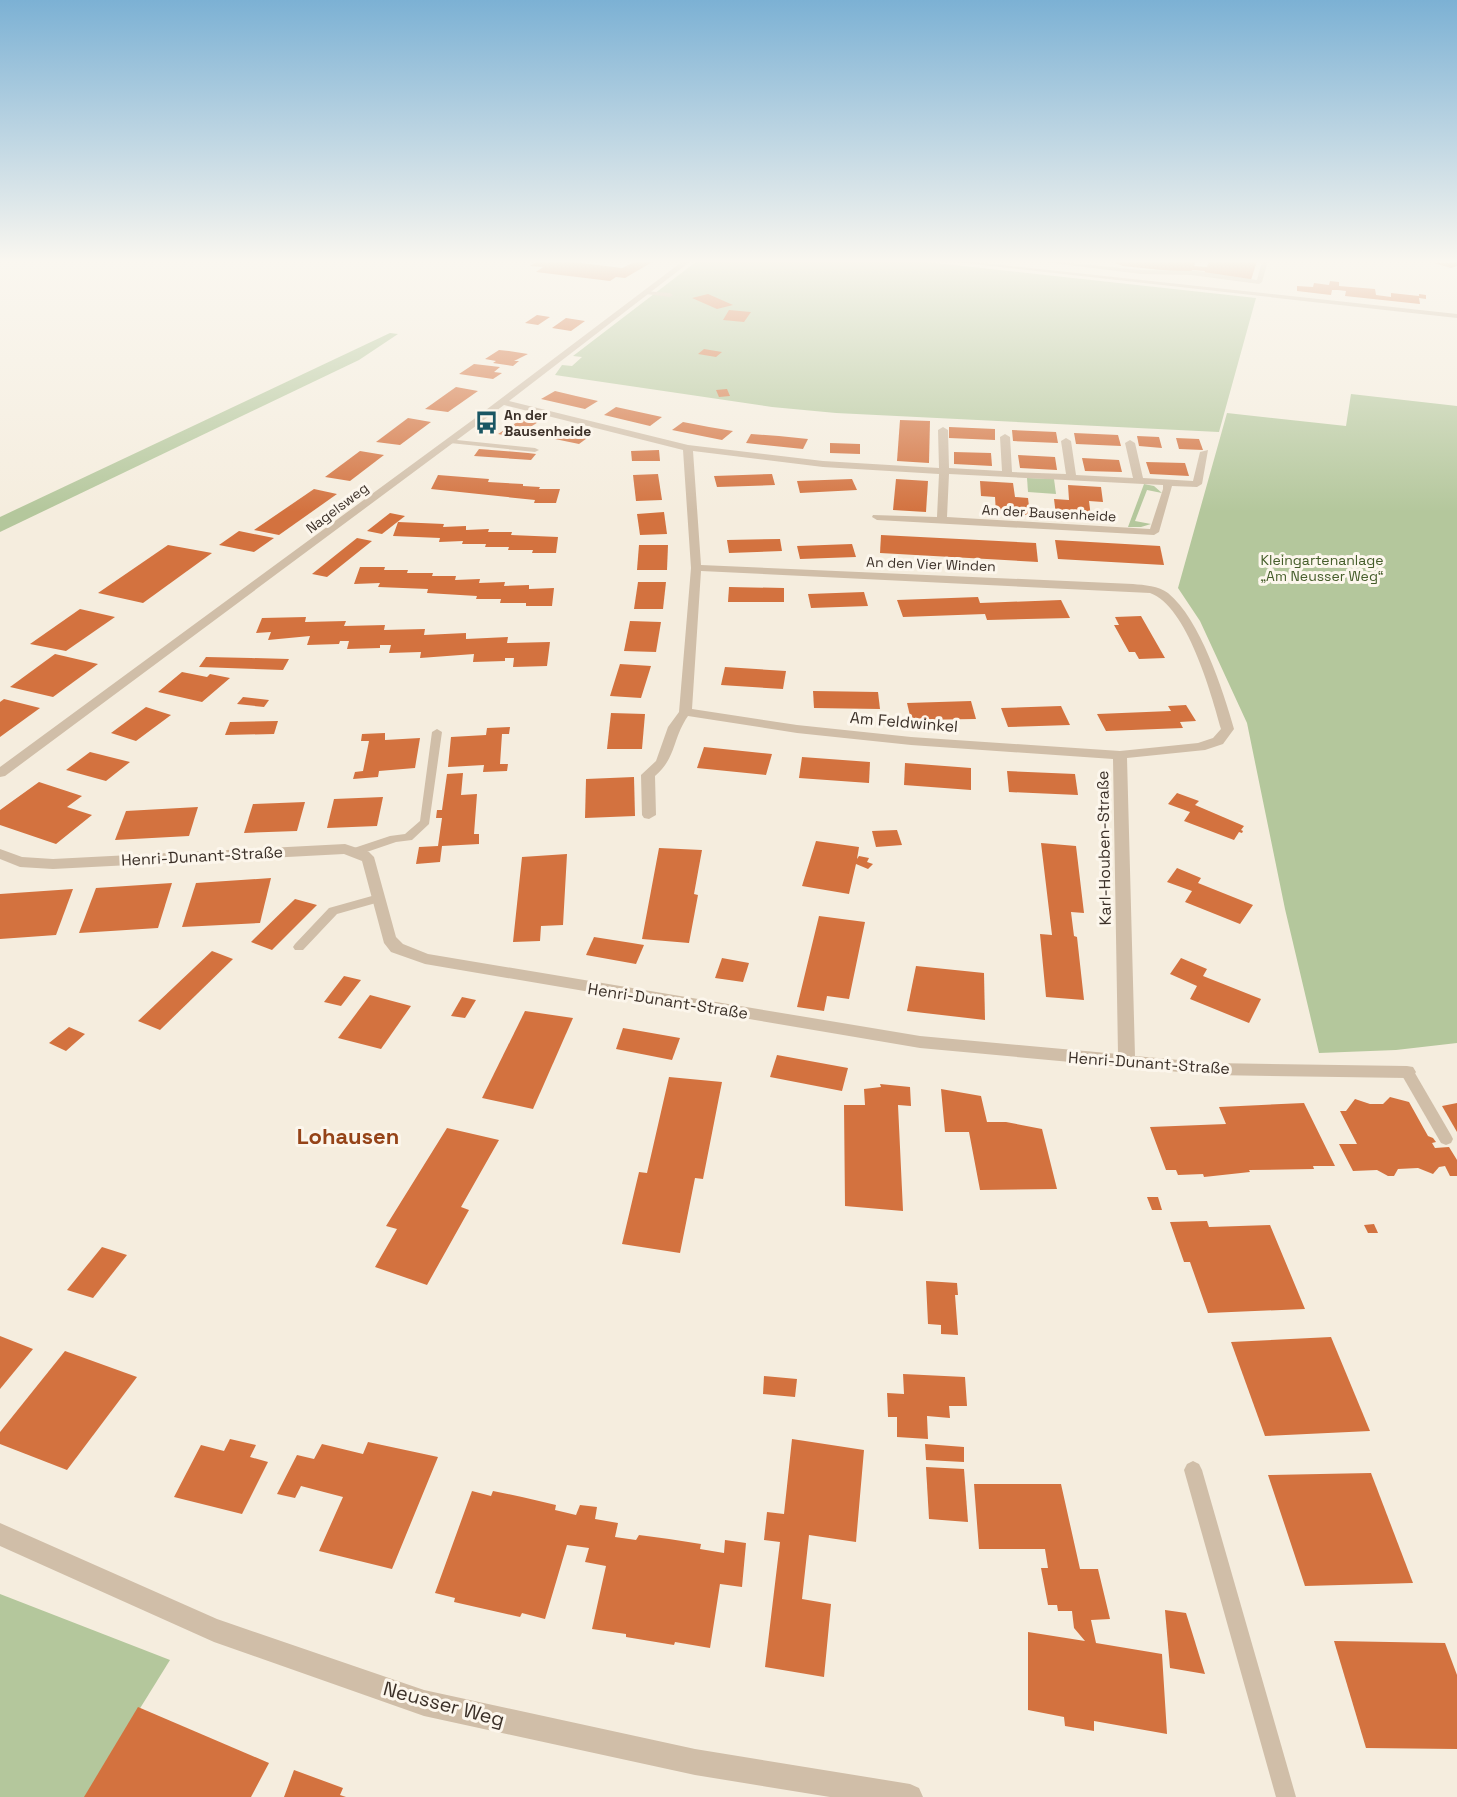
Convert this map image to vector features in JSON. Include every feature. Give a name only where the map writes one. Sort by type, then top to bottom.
[{"type":"street","name":"Nagelsweg","points":[[0,773],[185,639],[577,345]]},
{"type":"street","points":[[502,402],[688,448],[823,464],[1197,484],[1205,452]]},
{"type":"street","points":[[877,517],[942,520],[943,430]]},
{"type":"street","points":[[1005,437],[1007,474]]},
{"type":"street","points":[[1066,441],[1071,477]]},
{"type":"street","points":[[1130,443],[1139,481]]},
{"type":"street","points":[[649,815],[648,775],[662,762],[674,727],[685,712],[696,568],[688,448]]},
{"type":"street","name":"An der Bausenheide","points":[[942,520],[1154,532],[1168,489],[1167,482]]},
{"type":"street","name":"An den Vier Winden","points":[[696,568],[1133,587],[1164,594]]},
{"type":"street","name":"Karl-Houben-Straße","points":[[1127,1062],[1120,755],[1200,747],[1218,741],[1228,729],[1217,692],[1182,615],[1164,594]]},
{"type":"street","name":"Am Feldwinkel","points":[[685,712],[797,729],[911,741],[1120,755]]},
{"type":"street","name":"Henri-Dunant-Straße","points":[[0,854],[20,862],[53,864],[345,849],[369,860],[389,939],[397,948],[425,959],[874,1036],[1212,1069],[1407,1072]]},
{"type":"street","name":"Neusser Weg","points":[[0,1534],[214,1630],[424,1703],[695,1762],[910,1797]]},
{"type":"lane","points":[[450,441],[535,450]]},
{"type":"lane","points":[[355,852],[394,839],[408,837],[425,822],[437,732]]},
{"type":"lane","points":[[299,947],[333,910],[379,898]]},
{"type":"lane","points":[[1407,1072],[1446,1139]]},
{"type":"lane","points":[[1193,1470],[1286,1797]]},
{"type":"green space","points":[[365,345],[382,345],[359,360],[0,532],[0,517]]},
{"type":"green space","points":[[588,345],[1243,345],[1219,432],[836,413],[772,407],[555,375],[562,365],[572,366],[582,357],[573,356]]},
{"type":"green space","name":"Kleingartenanlage „Am Neusser Weg“","points":[[1351,394],[1457,406],[1457,1043],[1396,1050],[1319,1053],[1285,909],[1247,723],[1200,621],[1178,588],[1227,413],[1346,426]]},
{"type":"green space","points":[[1027,478],[1054,479],[1056,494],[1028,492]]},
{"type":"green space","points":[[1144,484],[1154,486],[1162,493],[1147,490],[1135,521],[1151,524],[1128,527]]},
{"type":"green space","points":[[0,1594],[170,1660],[85,1797],[0,1797]]},
{"type":"building","points":[[704,349],[722,352],[716,357],[698,354]]},
{"type":"building","points":[[499,350],[528,354],[514,361],[519,361],[513,366],[493,363],[496,361],[485,359]]},
{"type":"building","points":[[474,364],[500,367],[494,372],[502,373],[493,379],[459,374]]},
{"type":"building","points":[[456,387],[478,391],[448,412],[425,409]]},
{"type":"building","points":[[727,389],[730,396],[719,397],[716,390]]},
{"type":"building","points":[[555,391],[598,401],[585,409],[541,399]]},
{"type":"building","points":[[616,407],[662,417],[650,426],[604,415]]},
{"type":"building","points":[[408,418],[431,422],[400,445],[376,442]]},
{"type":"building","points":[[524,418],[540,421],[514,437],[498,434]]},
{"type":"building","points":[[900,420],[930,421],[929,463],[897,461]]},
{"type":"building","points":[[683,422],[733,431],[722,440],[672,430]]},
{"type":"building","points":[[566,427],[594,433],[579,444],[550,438]]},
{"type":"building","points":[[949,427],[995,429],[995,440],[949,438]]},
{"type":"building","points":[[1012,430],[1056,432],[1058,443],[1013,441]]},
{"type":"building","points":[[1074,433],[1118,435],[1121,446],[1076,444]]},
{"type":"building","points":[[751,434],[808,439],[803,449],[746,443]]},
{"type":"building","points":[[1137,436],[1159,437],[1162,448],[1139,446]]},
{"type":"building","points":[[1176,438],[1199,439],[1203,450],[1179,449]]},
{"type":"building","points":[[830,443],[860,444],[860,454],[830,453]]},
{"type":"building","points":[[479,449],[536,454],[531,460],[474,456]]},
{"type":"building","points":[[659,450],[660,461],[632,461],[631,451]]},
{"type":"building","points":[[360,451],[384,455],[350,481],[325,477]]},
{"type":"building","points":[[954,452],[991,453],[992,466],[954,464]]},
{"type":"building","points":[[1018,455],[1055,457],[1057,470],[1020,468]]},
{"type":"building","points":[[1082,458],[1119,460],[1122,472],[1085,471]]},
{"type":"building","points":[[1146,462],[1185,463],[1189,476],[1150,474]]},
{"type":"building","points":[[658,474],[662,500],[636,501],[633,475]]},
{"type":"building","points":[[772,474],[775,485],[717,487],[714,476]]},
{"type":"building","points":[[438,475],[489,479],[488,482],[523,484],[523,486],[540,487],[539,489],[560,489],[556,503],[534,503],[535,500],[431,489]]},
{"type":"building","points":[[852,479],[857,490],[800,493],[797,481]]},
{"type":"building","points":[[896,479],[928,481],[926,512],[893,510]]},
{"type":"building","points":[[980,481],[1013,483],[1015,497],[1028,498],[1030,515],[996,513],[995,497],[981,496]]},
{"type":"building","points":[[1068,485],[1101,487],[1103,502],[1089,501],[1091,517],[1056,515],[1054,499],[1069,500]]},
{"type":"building","points":[[314,489],[337,494],[279,535],[254,530]]},
{"type":"building","points":[[664,512],[667,534],[640,535],[637,514]]},
{"type":"building","points":[[390,513],[405,516],[382,534],[367,531]]},
{"type":"building","points":[[398,522],[444,524],[443,527],[466,526],[466,530],[489,529],[488,532],[512,532],[511,535],[558,537],[556,553],[508,550],[509,547],[462,544],[463,541],[439,542],[440,538],[393,536]]},
{"type":"building","points":[[239,531],[274,538],[254,552],[219,545]]},
{"type":"building","points":[[881,535],[1036,543],[1038,562],[880,553]]},
{"type":"building","points":[[357,538],[372,541],[327,577],[312,574]]},
{"type":"building","points":[[780,539],[782,551],[729,553],[727,540]]},
{"type":"building","points":[[1055,540],[1160,546],[1164,565],[1058,559]]},
{"type":"building","points":[[852,544],[856,557],[800,559],[797,546]]},
{"type":"building","points":[[168,545],[212,553],[143,603],[98,593]]},
{"type":"building","points":[[639,545],[668,545],[667,570],[637,570]]},
{"type":"building","points":[[360,567],[385,567],[384,570],[408,570],[407,573],[456,576],[455,580],[480,579],[479,583],[505,582],[504,586],[529,585],[529,589],[554,588],[552,606],[526,606],[526,603],[500,603],[501,599],[476,599],[477,596],[427,593],[428,589],[378,587],[380,583],[354,584]]},
{"type":"building","points":[[638,582],[666,582],[663,609],[634,609]]},
{"type":"building","points":[[729,587],[784,588],[784,602],[728,602]]},
{"type":"building","points":[[864,592],[868,606],[811,608],[808,594]]},
{"type":"building","points":[[978,597],[980,603],[1061,600],[1070,618],[987,620],[985,614],[903,617],[897,600]]},
{"type":"building","points":[[80,609],[115,617],[66,651],[30,644]]},
{"type":"building","points":[[1141,616],[1165,658],[1139,659],[1135,652],[1129,652],[1114,625],[1119,625],[1115,617]]},
{"type":"building","points":[[306,617],[305,622],[346,621],[344,626],[385,625],[384,630],[425,629],[424,635],[466,633],[466,639],[508,637],[507,643],[550,642],[547,666],[513,667],[514,658],[505,658],[505,661],[473,662],[474,654],[420,658],[421,652],[389,653],[391,645],[380,645],[380,648],[347,649],[349,641],[340,641],[339,644],[307,645],[310,636],[268,640],[271,632],[256,633],[262,618]]},
{"type":"building","points":[[630,621],[661,622],[656,652],[624,651]]},
{"type":"building","points":[[55,654],[98,664],[53,697],[10,687]]},
{"type":"building","points":[[206,657],[289,659],[283,670],[199,667]]},
{"type":"building","points":[[620,664],[651,666],[641,698],[610,696]]},
{"type":"building","points":[[725,667],[786,671],[783,689],[721,685]]},
{"type":"building","points":[[182,672],[207,677],[210,674],[230,678],[202,702],[158,692]]},
{"type":"building","points":[[813,691],[878,692],[880,709],[814,708]]},
{"type":"building","points":[[243,697],[269,700],[264,707],[237,704]]},
{"type":"building","points":[[4,699],[40,708],[0,737],[0,702]]},
{"type":"building","points":[[971,701],[976,719],[911,720],[907,703]]},
{"type":"building","points":[[1186,705],[1196,721],[1180,722],[1183,728],[1106,731],[1097,714],[1171,711],[1168,706]]},
{"type":"building","points":[[1061,706],[1070,725],[1008,727],[1001,708]]},
{"type":"building","points":[[146,707],[171,715],[136,741],[111,733]]},
{"type":"building","points":[[611,713],[645,714],[642,749],[607,749]]},
{"type":"building","points":[[278,721],[274,734],[225,735],[230,722]]},
{"type":"building","points":[[510,727],[509,734],[502,734],[500,764],[508,764],[507,771],[483,772],[484,765],[448,767],[451,737],[486,735],[487,728]]},
{"type":"building","points":[[385,733],[385,740],[420,738],[415,768],[379,771],[378,777],[353,779],[355,772],[363,771],[369,741],[361,741],[362,734]]},
{"type":"building","points":[[704,747],[772,754],[766,775],[697,768]]},
{"type":"building","points":[[90,752],[130,762],[106,781],[66,770]]},
{"type":"building","points":[[802,757],[870,762],[869,783],[799,778]]},
{"type":"building","points":[[905,763],[971,768],[971,790],[904,785]]},
{"type":"building","points":[[1007,771],[1075,774],[1078,795],[1009,792]]},
{"type":"building","points":[[463,773],[461,795],[477,794],[474,834],[479,834],[479,844],[442,846],[440,862],[416,864],[419,847],[438,846],[442,818],[436,818],[437,810],[442,810],[447,774]]},
{"type":"building","points":[[634,777],[635,816],[585,818],[586,779]]},
{"type":"building","points":[[39,782],[82,796],[67,807],[92,815],[56,844],[0,825],[0,810]]},
{"type":"building","points":[[1177,793],[1199,801],[1195,805],[1244,826],[1242,833],[1239,832],[1234,840],[1184,821],[1190,812],[1168,804]]},
{"type":"building","points":[[383,797],[377,826],[327,828],[334,799]]},
{"type":"building","points":[[305,802],[297,831],[244,833],[253,804]]},
{"type":"building","points":[[198,807],[189,836],[115,840],[126,811]]},
{"type":"building","points":[[897,830],[902,845],[876,847],[872,831]]},
{"type":"building","points":[[816,841],[859,847],[857,859],[859,856],[869,858],[867,862],[873,864],[868,869],[856,864],[849,894],[802,886]]},
{"type":"building","points":[[1041,843],[1076,846],[1084,913],[1071,912],[1074,936],[1077,937],[1084,1000],[1046,997],[1040,934],[1052,935]]},
{"type":"building","points":[[659,848],[702,850],[694,894],[698,895],[689,943],[642,939]]},
{"type":"building","points":[[567,854],[563,925],[541,926],[540,941],[513,942],[522,857]]},
{"type":"building","points":[[1177,868],[1201,878],[1198,883],[1253,905],[1240,924],[1185,902],[1192,891],[1167,882]]},
{"type":"building","points":[[271,878],[260,923],[182,927],[196,883]]},
{"type":"building","points":[[172,883],[158,928],[79,933],[96,888]]},
{"type":"building","points":[[73,889],[56,935],[0,939],[0,894]]},
{"type":"building","points":[[295,899],[317,905],[272,950],[251,942]]},
{"type":"building","points":[[819,916],[865,922],[849,999],[827,996],[824,1011],[797,1007]]},
{"type":"building","points":[[594,937],[644,945],[636,964],[586,955]]},
{"type":"building","points":[[212,951],[233,959],[160,1030],[138,1021]]},
{"type":"building","points":[[722,958],[749,963],[743,982],[715,978]]},
{"type":"building","points":[[1181,958],[1207,969],[1203,976],[1261,999],[1249,1023],[1190,999],[1197,986],[1170,974]]},
{"type":"building","points":[[916,966],[984,973],[985,1020],[907,1011]]},
{"type":"building","points":[[344,976],[361,980],[341,1006],[324,1002]]},
{"type":"building","points":[[370,995],[411,1006],[381,1049],[338,1038]]},
{"type":"building","points":[[462,997],[476,1000],[465,1018],[451,1016]]},
{"type":"building","points":[[525,1011],[573,1018],[533,1109],[482,1098]]},
{"type":"building","points":[[69,1027],[85,1034],[66,1051],[49,1043]]},
{"type":"building","points":[[623,1028],[680,1038],[672,1060],[616,1049]]},
{"type":"building","points":[[777,1055],[848,1068],[842,1091],[770,1077]]},
{"type":"building","points":[[669,1077],[722,1082],[703,1179],[695,1178],[680,1253],[622,1244],[639,1172],[647,1173]]},
{"type":"building","points":[[880,1084],[910,1087],[911,1106],[898,1105],[903,1211],[845,1206],[844,1105],[865,1105],[864,1089],[881,1087]]},
{"type":"building","points":[[941,1089],[981,1096],[987,1122],[1006,1122],[1042,1129],[1057,1189],[980,1190],[969,1132],[945,1132]]},
{"type":"building","points":[[1390,1097],[1409,1102],[1428,1136],[1436,1142],[1432,1143],[1435,1148],[1449,1147],[1457,1160],[1457,1176],[1450,1176],[1445,1166],[1439,1167],[1433,1174],[1418,1168],[1398,1169],[1394,1176],[1388,1176],[1377,1170],[1353,1171],[1339,1144],[1357,1144],[1340,1111],[1346,1111],[1355,1099],[1370,1104],[1383,1104]]},
{"type":"building","points":[[1304,1103],[1335,1166],[1313,1166],[1314,1169],[1249,1170],[1250,1172],[1204,1177],[1203,1174],[1178,1175],[1176,1170],[1166,1170],[1150,1127],[1226,1124],[1219,1107]]},
{"type":"building","points":[[1457,1103],[1457,1132],[1442,1106]]},
{"type":"building","points":[[447,1128],[499,1140],[461,1207],[469,1210],[427,1285],[375,1267],[397,1229],[386,1226]]},
{"type":"building","points":[[1147,1197],[1158,1197],[1162,1210],[1152,1210]]},
{"type":"building","points":[[1207,1221],[1209,1227],[1270,1225],[1305,1309],[1208,1313],[1190,1262],[1184,1262],[1170,1222]]},
{"type":"building","points":[[1374,1224],[1378,1233],[1368,1233],[1364,1225]]},
{"type":"building","points":[[102,1247],[127,1255],[93,1298],[67,1290]]},
{"type":"building","points":[[926,1281],[957,1283],[958,1295],[955,1295],[958,1335],[941,1334],[941,1325],[928,1324]]},
{"type":"building","points":[[0,1336],[33,1349],[0,1389]]},
{"type":"building","points":[[1331,1337],[1370,1431],[1265,1436],[1231,1342]]},
{"type":"building","points":[[65,1351],[137,1377],[67,1470],[0,1444],[0,1432]]},
{"type":"building","points":[[903,1374],[965,1377],[967,1406],[949,1406],[950,1418],[927,1416],[928,1439],[897,1437],[897,1417],[888,1417],[887,1393],[904,1394]]},
{"type":"building","points":[[764,1376],[797,1379],[795,1397],[763,1394]]},
{"type":"building","points":[[230,1439],[256,1445],[250,1457],[268,1462],[242,1514],[174,1497],[201,1445],[224,1451]]},
{"type":"building","points":[[792,1439],[864,1450],[856,1542],[809,1535],[802,1599],[831,1604],[824,1677],[765,1667],[780,1542],[764,1540],[767,1512],[784,1514]]},
{"type":"building","points":[[368,1442],[438,1457],[392,1569],[319,1551],[343,1497],[301,1486],[295,1498],[277,1494],[297,1455],[314,1459],[322,1444],[363,1454]]},
{"type":"building","points":[[925,1444],[964,1447],[964,1462],[926,1460]]},
{"type":"building","points":[[926,1467],[964,1469],[968,1522],[929,1519]]},
{"type":"building","points":[[1371,1473],[1413,1583],[1305,1586],[1268,1475]]},
{"type":"building","points":[[974,1484],[1061,1484],[1080,1569],[1098,1569],[1110,1619],[1091,1620],[1096,1643],[1162,1654],[1167,1734],[1094,1721],[1094,1731],[1065,1726],[1064,1717],[1028,1710],[1028,1632],[1085,1641],[1074,1628],[1072,1611],[1058,1611],[1057,1605],[1048,1605],[1041,1568],[1048,1568],[1045,1549],[979,1549]]},
{"type":"building","points":[[472,1491],[491,1496],[493,1491],[522,1497],[556,1505],[555,1510],[576,1515],[580,1505],[597,1507],[595,1519],[618,1523],[615,1537],[636,1540],[639,1535],[669,1539],[701,1544],[700,1549],[724,1553],[725,1540],[746,1543],[742,1587],[720,1584],[710,1648],[675,1642],[674,1645],[592,1629],[606,1566],[585,1562],[589,1548],[567,1545],[545,1619],[522,1613],[520,1617],[454,1602],[455,1598],[435,1593]]},
{"type":"building","points":[[1165,1610],[1186,1613],[1205,1674],[1170,1668]]},
{"type":"building","points":[[1334,1641],[1445,1643],[1457,1675],[1457,1749],[1366,1748]]},
{"type":"building","points":[[138,1707],[269,1763],[251,1797],[84,1797]]},
{"type":"building","points":[[294,1770],[343,1788],[340,1795],[346,1797],[284,1797]]},
{"type":"place","name":"An der Bausenheide","points":[[486,423]]},
{"type":"district","name":"Lohausen","points":[[348,1136]]}]
